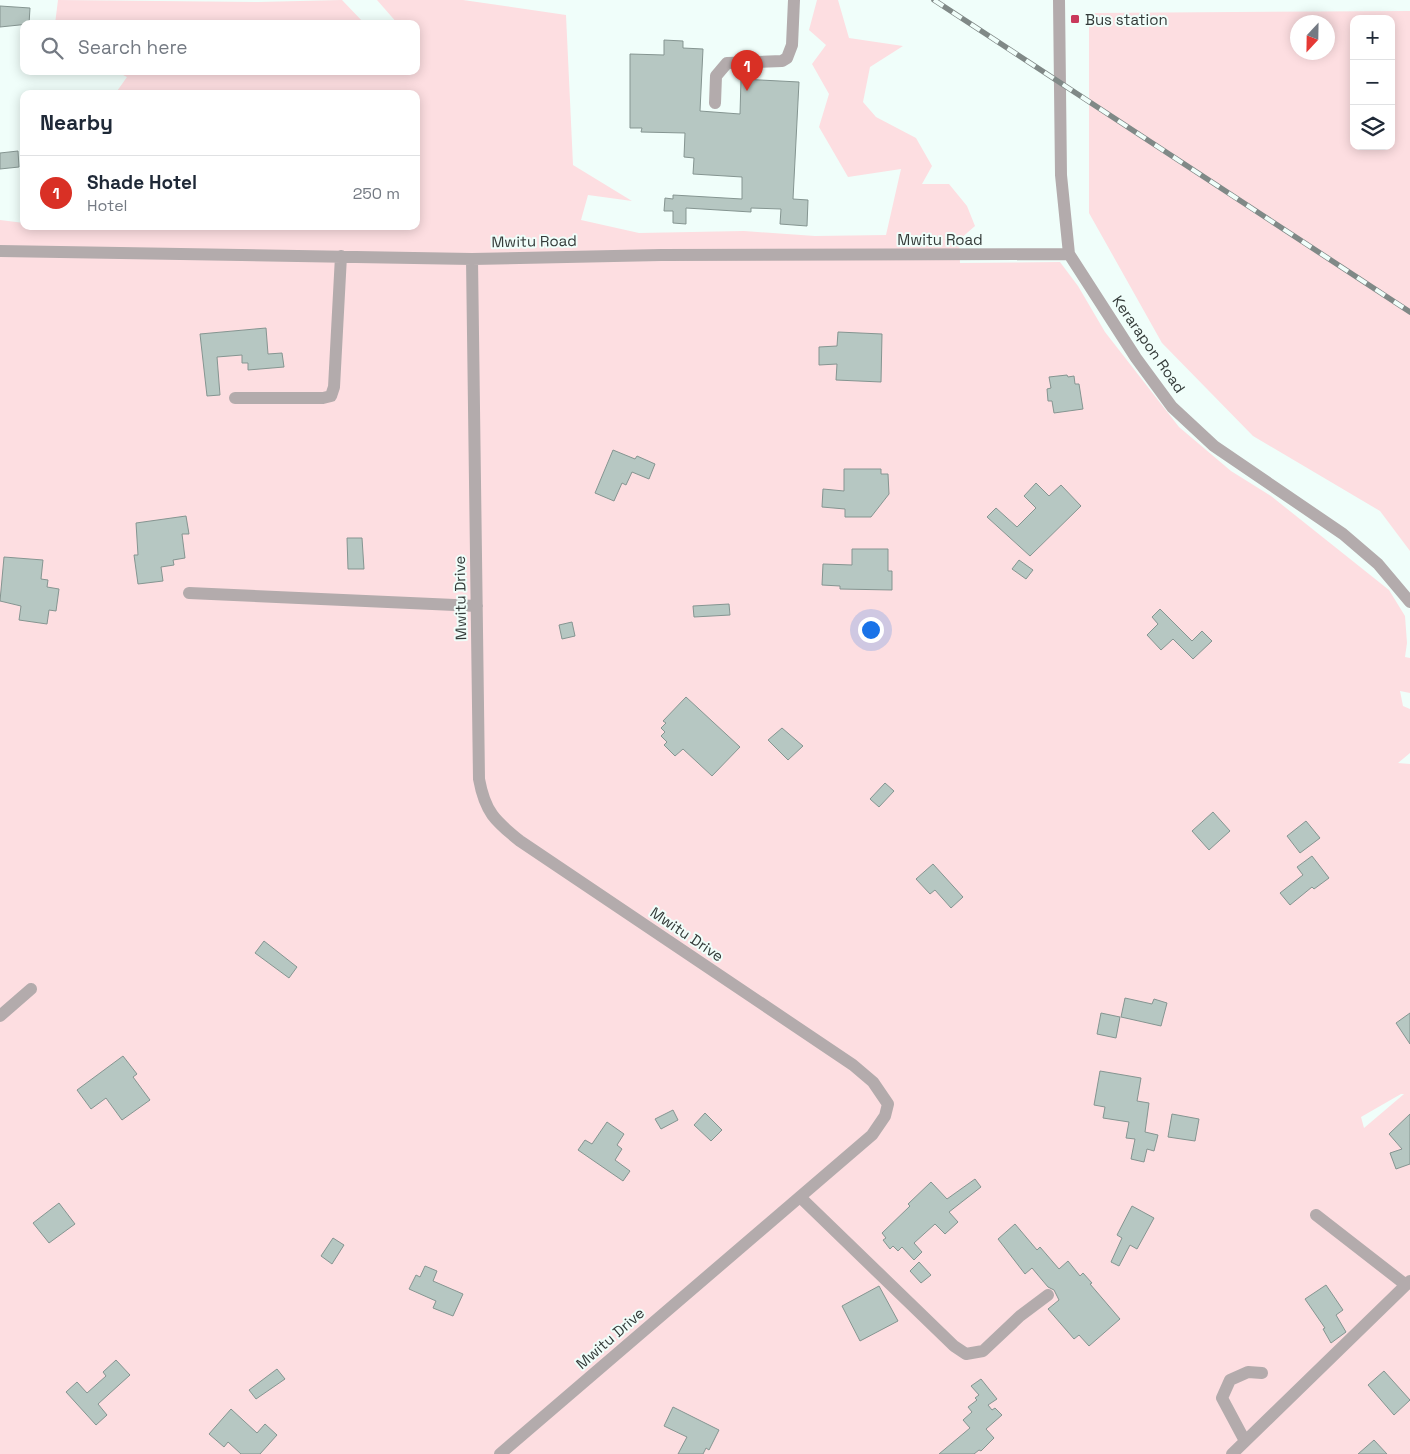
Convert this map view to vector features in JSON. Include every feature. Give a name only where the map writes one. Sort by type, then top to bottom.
[{"type":"street","points":[[716,103],[716,76],[727,63],[782,61],[787,58],[792,45],[794,0]]},
{"type":"street","name":"Kerarapon Road","points":[[1059,0],[1062,175],[1069,254],[1136,358],[1172,406],[1214,446],[1343,534],[1378,564],[1410,602]]},
{"type":"street","name":"Mwitu Road","points":[[0,251],[472,259],[661,255],[1069,254]]},
{"type":"street","points":[[235,398],[323,398],[331,396],[334,386],[341,256]]},
{"type":"street","name":"Mwitu Drive","points":[[472,259],[479,779],[483,802],[496,823],[520,841],[853,1065],[873,1082],[888,1104],[885,1116],[872,1135],[500,1454]]},
{"type":"street","points":[[189,593],[476,606]]},
{"type":"street","points":[[0,1016],[31,989]]},
{"type":"street","points":[[800,1197],[954,1346],[966,1354],[982,1351],[1048,1295]]},
{"type":"street","points":[[1232,1454],[1408,1283],[1316,1215]]},
{"type":"street","points":[[1246,1441],[1222,1398],[1230,1380],[1248,1372],[1262,1373]]},
{"type":"shaded area","points":[[58,0],[258,2],[342,0],[361,20],[56,20]]},
{"type":"shaded area","points":[[377,0],[463,0],[566,15],[573,165],[632,201],[588,195],[581,220],[639,233],[744,231],[815,236],[886,235],[901,169],[848,177],[819,127],[829,94],[812,64],[826,45],[809,30],[817,0],[838,0],[849,38],[903,46],[870,67],[863,102],[876,117],[916,138],[932,166],[922,184],[949,184],[967,206],[975,226],[959,240],[960,263],[1060,262],[1078,286],[1105,332],[1179,427],[1231,471],[1271,496],[1389,590],[1405,616],[1407,643],[1405,657],[1410,658],[1410,693],[1400,691],[1403,706],[1410,709],[1410,753],[1398,763],[1410,764],[1410,1454],[0,1454],[0,220],[20,222],[20,230],[420,230],[420,90],[118,90],[127,77],[123,75],[420,75],[420,20],[394,20]],"holes":[[[1404,1094],[1364,1128],[1361,1117]]]},
{"type":"shaded area","points":[[1410,11],[1410,551],[1380,511],[1253,436],[1162,343],[1089,213],[1089,13]]},
{"type":"building","points":[[0,6],[30,8],[29,20],[20,20],[20,25],[0,27]]},
{"type":"building","points":[[664,40],[683,41],[683,48],[703,49],[700,111],[740,114],[741,79],[799,82],[793,199],[808,200],[807,226],[780,224],[781,209],[751,208],[751,212],[686,208],[686,224],[673,223],[673,211],[664,211],[665,198],[673,199],[673,195],[742,199],[742,177],[693,174],[694,158],[684,157],[685,133],[641,132],[642,128],[630,128],[630,54],[664,55]]},
{"type":"building","points":[[18,151],[19,167],[0,169],[0,153]]},
{"type":"building","points":[[266,328],[268,354],[282,353],[284,367],[248,370],[248,363],[242,363],[242,355],[217,357],[220,395],[207,396],[200,334]]},
{"type":"building","points":[[838,332],[882,334],[881,382],[836,380],[837,364],[819,365],[819,347],[837,346]]},
{"type":"building","points":[[1067,375],[1068,377],[1074,376],[1075,384],[1079,384],[1083,409],[1054,413],[1052,401],[1048,401],[1047,389],[1051,388],[1049,377]]},
{"type":"building","points":[[613,450],[635,459],[637,456],[655,464],[649,479],[632,472],[626,485],[622,483],[614,501],[595,493]]},
{"type":"building","points":[[844,469],[881,469],[881,474],[888,474],[889,494],[871,517],[845,517],[845,509],[822,507],[823,489],[844,491]]},
{"type":"building","points":[[1036,483],[1049,496],[1061,485],[1081,506],[1030,556],[987,517],[996,508],[1017,527],[1036,508],[1024,496]]},
{"type":"building","points":[[186,516],[189,534],[182,534],[185,558],[173,560],[174,565],[161,567],[163,581],[138,584],[134,555],[138,555],[136,523]]},
{"type":"building","points":[[347,538],[362,538],[364,569],[348,569]]},
{"type":"building","points":[[852,549],[888,549],[888,571],[892,571],[892,590],[840,589],[840,586],[822,585],[823,564],[852,565]]},
{"type":"building","points":[[4,557],[43,560],[41,579],[48,580],[47,587],[59,589],[56,611],[49,610],[47,624],[19,620],[21,606],[0,601]]},
{"type":"building","points":[[1019,560],[1033,570],[1026,579],[1012,569]]},
{"type":"building","points":[[729,604],[730,615],[694,617],[693,606]]},
{"type":"building","points":[[1160,609],[1192,641],[1202,631],[1212,641],[1193,659],[1173,639],[1161,650],[1147,635],[1158,624],[1152,617]]},
{"type":"building","points":[[572,622],[575,636],[562,639],[559,625]]},
{"type":"building","points":[[686,697],[740,747],[712,776],[683,749],[675,756],[664,745],[667,742],[661,736],[665,732],[661,728],[666,723],[663,721]]},
{"type":"building","points":[[782,728],[803,746],[788,760],[768,740]]},
{"type":"building","points":[[885,783],[894,791],[879,807],[870,799]]},
{"type":"building","points":[[1213,812],[1230,831],[1209,850],[1192,831]]},
{"type":"building","points":[[1306,821],[1320,838],[1300,853],[1287,836]]},
{"type":"building","points":[[1312,856],[1329,878],[1314,889],[1312,887],[1290,905],[1280,893],[1303,875],[1297,867]]},
{"type":"building","points":[[933,864],[963,897],[951,908],[935,890],[930,894],[916,879]]},
{"type":"building","points":[[264,941],[297,967],[289,978],[255,953]]},
{"type":"building","points":[[1125,998],[1152,1004],[1154,999],[1167,1003],[1161,1026],[1121,1017]]},
{"type":"building","points":[[1101,1013],[1120,1017],[1116,1038],[1097,1034]]},
{"type":"building","points":[[1410,1013],[1410,1044],[1396,1023]]},
{"type":"building","points":[[123,1056],[137,1074],[133,1077],[150,1100],[122,1120],[106,1098],[91,1109],[77,1090]]},
{"type":"building","points":[[1100,1071],[1141,1078],[1137,1101],[1149,1103],[1145,1132],[1158,1135],[1154,1151],[1147,1149],[1144,1162],[1131,1159],[1135,1139],[1126,1138],[1129,1122],[1103,1118],[1105,1107],[1094,1105]]},
{"type":"building","points":[[673,1110],[678,1120],[661,1129],[655,1119]]},
{"type":"building","points":[[705,1113],[722,1130],[711,1141],[694,1125]]},
{"type":"building","points":[[1172,1114],[1199,1119],[1195,1141],[1168,1137]]},
{"type":"building","points":[[1410,1114],[1410,1164],[1396,1169],[1390,1153],[1402,1149],[1389,1134]]},
{"type":"building","points":[[607,1122],[624,1134],[617,1145],[622,1149],[615,1160],[630,1171],[623,1181],[578,1150],[585,1140],[592,1144]]},
{"type":"building","points":[[975,1179],[981,1187],[949,1212],[958,1222],[945,1234],[935,1224],[914,1243],[922,1252],[914,1260],[902,1247],[898,1251],[893,1246],[890,1249],[883,1240],[886,1238],[882,1233],[931,1182],[947,1199]]},
{"type":"building","points":[[59,1203],[75,1224],[49,1243],[33,1223]]},
{"type":"building","points":[[1132,1206],[1154,1218],[1137,1249],[1130,1245],[1119,1266],[1111,1262],[1122,1238],[1117,1235]]},
{"type":"building","points":[[1015,1224],[1037,1250],[1040,1247],[1059,1269],[1068,1261],[1080,1276],[1083,1273],[1120,1319],[1089,1346],[1079,1335],[1074,1339],[1048,1309],[1059,1300],[1054,1290],[1048,1287],[1032,1268],[1025,1274],[998,1239]]},
{"type":"building","points":[[333,1238],[344,1245],[332,1264],[321,1256]]},
{"type":"building","points":[[919,1262],[931,1275],[921,1283],[910,1271]]},
{"type":"building","points":[[425,1266],[437,1271],[433,1281],[463,1294],[453,1316],[433,1308],[436,1301],[409,1289],[416,1275],[420,1277]]},
{"type":"building","points":[[1326,1285],[1343,1310],[1336,1315],[1346,1332],[1331,1343],[1323,1329],[1325,1328],[1305,1299]]},
{"type":"building","points":[[879,1286],[898,1321],[860,1341],[842,1306]]},
{"type":"building","points":[[116,1360],[130,1375],[98,1404],[107,1415],[96,1425],[66,1392],[77,1382],[87,1393],[106,1376],[103,1372]]},
{"type":"building","points":[[277,1369],[285,1379],[256,1399],[249,1390]]},
{"type":"building","points":[[1384,1371],[1410,1400],[1394,1415],[1368,1385]]},
{"type":"building","points":[[981,1379],[997,1399],[988,1405],[992,1410],[995,1408],[1002,1415],[986,1429],[994,1438],[981,1451],[979,1450],[974,1454],[939,1454],[970,1428],[963,1420],[972,1412],[968,1407],[977,1400],[975,1398],[979,1395],[971,1386]]},
{"type":"building","points":[[673,1407],[719,1430],[709,1450],[706,1448],[703,1454],[678,1454],[687,1437],[664,1426]]},
{"type":"building","points":[[231,1409],[257,1433],[265,1424],[277,1435],[260,1454],[241,1454],[228,1442],[224,1447],[209,1434]]},
{"type":"building","points":[[1374,1440],[1387,1454],[1358,1454]]},
{"type":"railway","points":[[934,0],[1410,312]]},
{"type":"place","name":"Bus station","points":[[1075,19]]},
{"type":"place","name":"Shade Hotel","points":[[747,91]]}]
